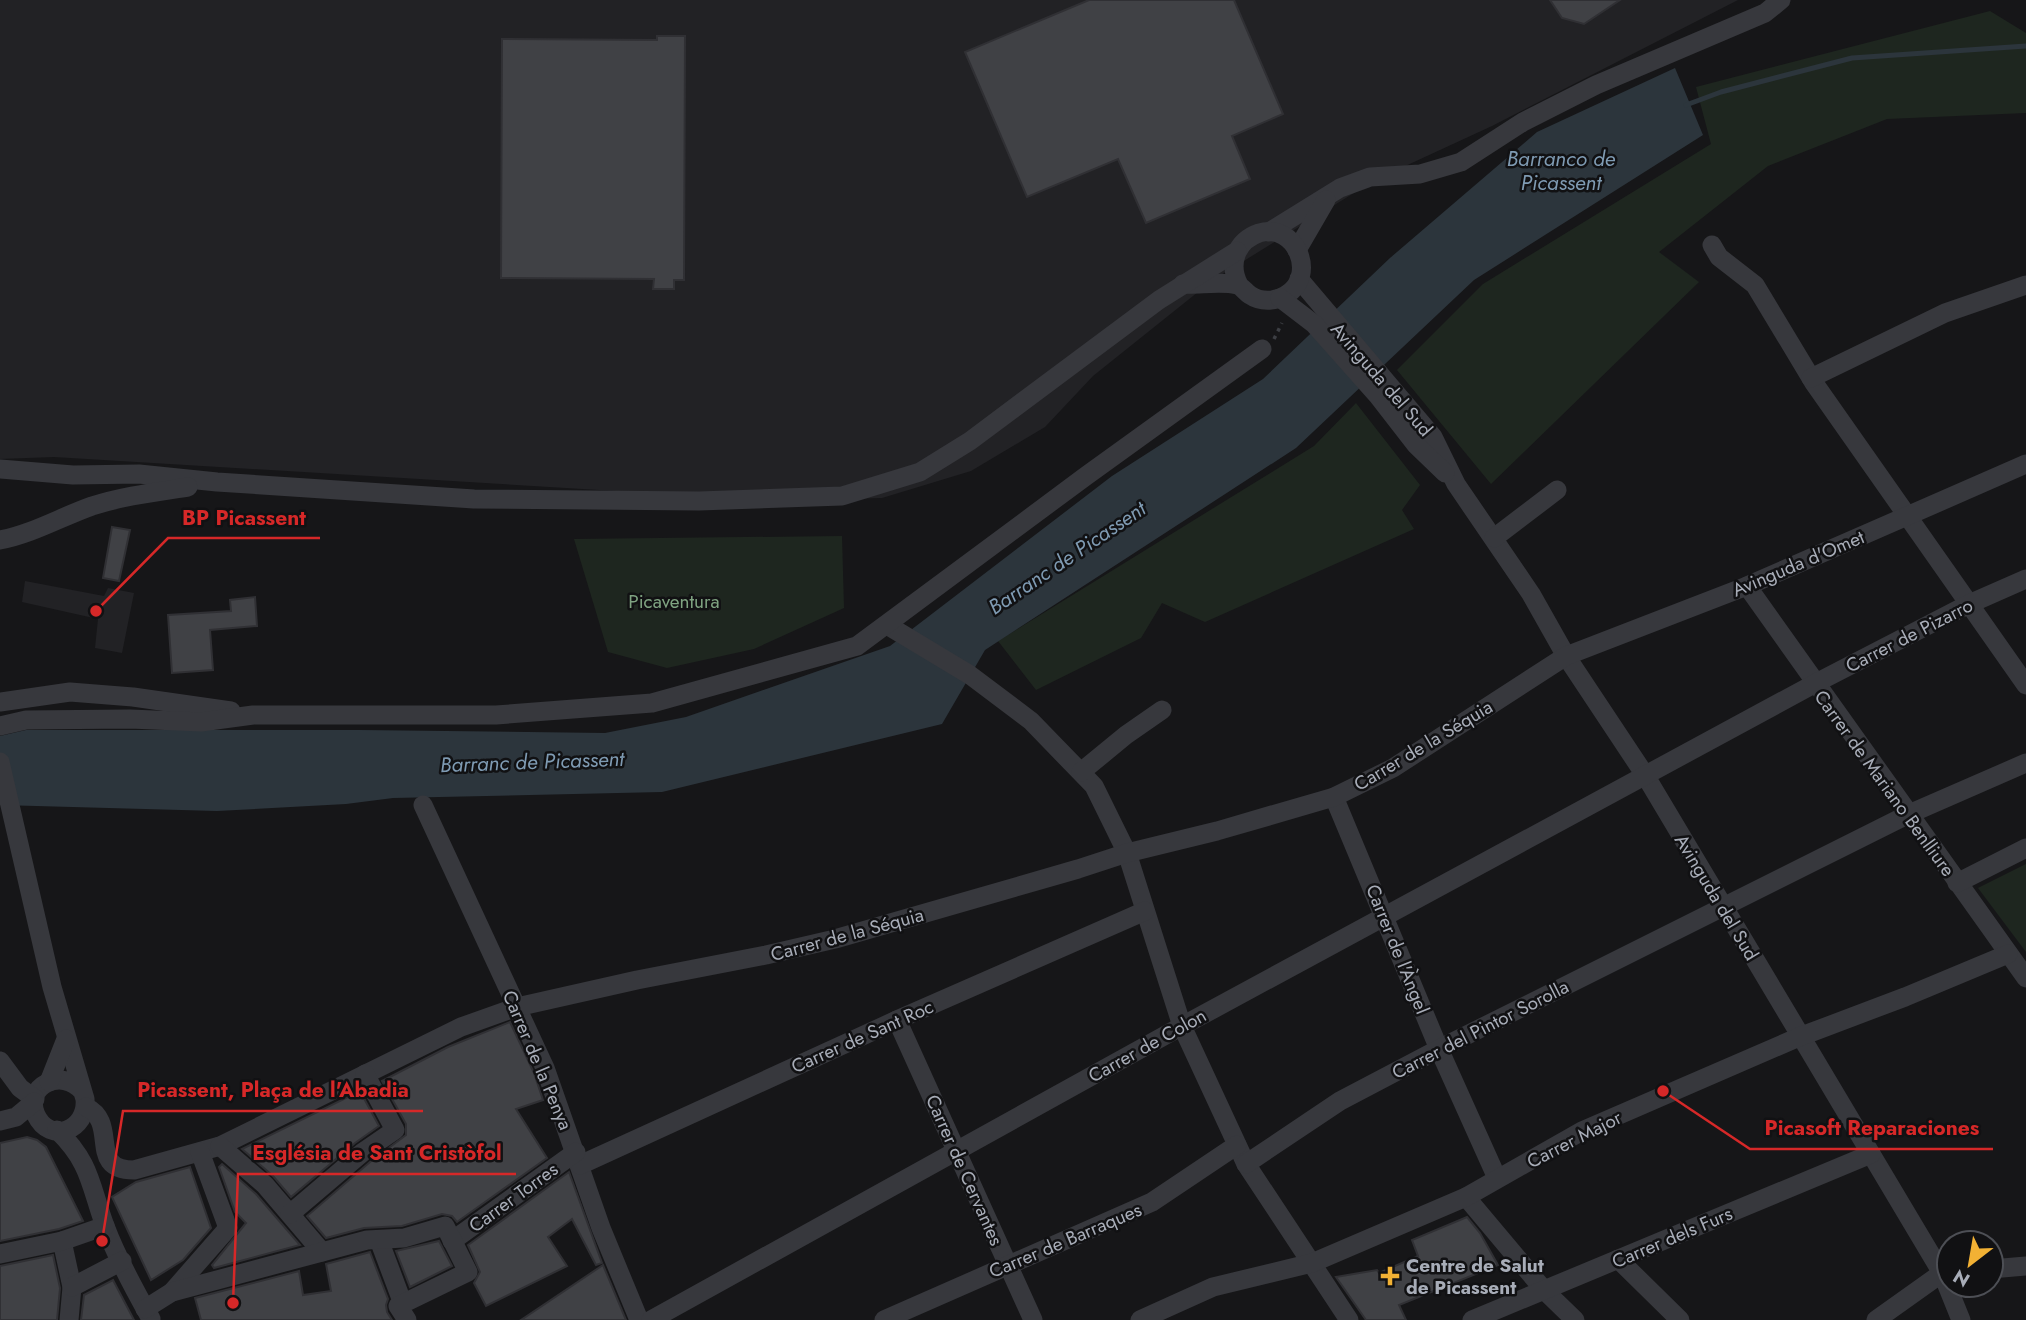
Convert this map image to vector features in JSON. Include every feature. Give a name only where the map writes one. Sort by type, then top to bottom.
[{"type":"street","points":[[0,469],[73,475],[139,474],[217,482],[474,499],[699,501],[842,496],[920,472],[970,441],[1182,284],[1237,251],[1249,238],[1269,232],[1340,188],[1370,177],[1420,174],[1461,162],[1523,122],[1596,85],[1765,13],[1781,0]]},
{"type":"street","points":[[1297,250],[1326,199]]},
{"type":"street","points":[[1237,251],[1234,262],[1235,278],[1239,285],[1255,298],[1285,302],[1299,279],[1302,265],[1294,244],[1280,234],[1269,232]]},
{"type":"street","points":[[1712,245],[1719,257],[1755,285],[1811,378],[2026,685]]},
{"type":"street","name":"Avinguda del Sud","points":[[1299,279],[1319,317],[1378,396],[1425,441],[1531,594],[1566,656],[1645,775],[1799,1037],[1935,1256]]},
{"type":"street","points":[[1182,284],[1239,285]]},
{"type":"street","points":[[1811,378],[1945,313],[2026,285]]},
{"type":"street","name":"Avinguda del Sud","points":[[1285,302],[1319,317]]},
{"type":"street","points":[[0,726],[26,720],[130,719],[201,722],[253,715],[496,715],[652,703],[857,646],[1262,349]]},
{"type":"street","name":"Avinguda d'Omet","points":[[1566,656],[1747,586],[2026,464]]},
{"type":"street","points":[[0,552],[7,538],[93,506],[143,494],[217,482]]},
{"type":"street","points":[[1494,538],[1557,490]]},
{"type":"street","name":"Carrer de Pizarro","points":[[1645,775],[1969,604],[2026,579]]},
{"type":"street","name":"Carrer de Mariano Benlliure","points":[[1747,586],[1814,684],[2026,978]]},
{"type":"street","points":[[887,625],[970,676],[1031,721],[1094,786],[1127,853],[1182,1026],[1246,1164],[1349,1320]]},
{"type":"street","name":"Carrer de la Séquia","points":[[84,1099],[96,1111],[101,1122],[108,1160],[113,1167],[134,1170],[200,1152],[220,1146],[461,1027],[517,1007],[588,990],[766,956],[835,939],[1127,853],[1217,831],[1334,797],[1393,768],[1566,656]]},
{"type":"street","points":[[0,702],[70,692],[133,697],[253,715]]},
{"type":"street","points":[[1081,772],[1162,710]]},
{"type":"street","points":[[0,762],[52,987],[66,1039],[74,1053],[84,1099],[80,1121],[61,1132],[8,1119]]},
{"type":"street","name":"Carrer del Pintor Sorolla","points":[[1246,1164],[1340,1101],[1439,1049],[1909,814],[2026,763]]},
{"type":"street","name":"Carrer de Colon","points":[[651,1320],[1182,1026],[1645,775]]},
{"type":"street","name":"Carrer de l'Àngel","points":[[1334,797],[1439,1049],[1497,1178]]},
{"type":"street","name":"Carrer de la Penya","points":[[423,805],[545,1068],[601,1228],[639,1320]]},
{"type":"street","points":[[1957,883],[2026,848]]},
{"type":"street","name":"Carrer de Sant Roc","points":[[578,1159],[1145,911]]},
{"type":"street","name":"Carrer Major","points":[[1140,1320],[1213,1287],[1312,1263],[1466,1197],[1582,1131],[1799,1037],[2008,954]]},
{"type":"street","name":"Carrer de Cervantes","points":[[897,1020],[1033,1320]]},
{"type":"street","points":[[49,1082],[66,1039]]},
{"type":"street","points":[[0,1061],[20,1088],[35,1100]]},
{"type":"street","points":[[290,1214],[363,1152],[395,1130],[365,1074]]},
{"type":"street","points":[[84,1099],[71,1081],[56,1079],[38,1092],[35,1112],[61,1132],[85,1164],[105,1226],[148,1315],[228,1228],[200,1152]]},
{"type":"street","points":[[8,1119],[35,1100]]},
{"type":"street","name":"Carrer de Barraques","points":[[884,1320],[1152,1202],[1237,1145]]},
{"type":"street","points":[[220,1146],[265,1185],[323,1252]]},
{"type":"street","name":"Carrer dels Furs","points":[[1472,1320],[1871,1154]]},
{"type":"street","name":"Carrer Torres","points":[[405,1312],[468,1272],[452,1241],[578,1159]]},
{"type":"street","points":[[1466,1197],[1544,1290],[1576,1320]]},
{"type":"street","points":[[0,1254],[62,1241],[105,1226]]},
{"type":"street","points":[[172,1292],[323,1252],[379,1240],[404,1238],[445,1226],[452,1241]]},
{"type":"street","points":[[379,1240],[405,1312]]},
{"type":"street","points":[[62,1241],[72,1287],[69,1320]]},
{"type":"street","points":[[1618,1259],[1680,1320]]},
{"type":"street","points":[[72,1287],[122,1261]]},
{"type":"street","points":[[2005,1268],[2026,1266]]},
{"type":"street","points":[[1876,1320],[1935,1280]]},
{"type":"street","name":"Avinguda del Sud","points":[[1954,1299],[1961,1320]]},
{"type":"path","points":[[1262,349],[1273,341],[1285,302]]},
{"type":"shaded area","points":[[0,0],[1738,0],[1492,126],[1375,180],[1213,280],[1093,376],[1045,427],[971,471],[882,498],[748,501],[54,457],[0,459]]},
{"type":"shaded area","points":[[25,581],[104,596],[108,588],[134,593],[122,653],[95,648],[98,619],[22,602]]},
{"type":"green space","points":[[1990,11],[2026,33],[2026,113],[1887,119],[1768,166],[1659,252],[1699,282],[1491,484],[1397,370],[1483,284],[1711,144],[1696,87]]},
{"type":"green space","points":[[1356,403],[1420,485],[1402,510],[1414,529],[1205,622],[1162,603],[1141,638],[1036,690],[998,641],[1314,446]]},
{"type":"green space","name":"Picaventura","points":[[842,536],[844,608],[754,649],[667,668],[608,652],[574,539]]},
{"type":"green space","points":[[2026,864],[2026,952],[1978,888]]},
{"type":"water","name":"Barranco de Picassent","points":[[1675,68],[1703,135],[1474,280],[1296,448],[985,650],[942,724],[662,792],[393,798],[346,804],[217,811],[0,805],[0,736],[26,730],[605,733],[686,717],[890,646],[1112,476],[1263,379],[1390,258],[1537,132]]},
{"type":"building","points":[[1089,0],[1234,0],[1283,114],[1232,136],[1250,179],[1146,223],[1118,159],[1027,197],[965,52]]},
{"type":"building","points":[[1550,0],[1620,0],[1584,24],[1562,18]]},
{"type":"building","points":[[657,36],[685,36],[684,280],[674,280],[674,289],[653,289],[654,279],[501,278],[502,39],[657,40]]},
{"type":"building","points":[[112,527],[130,530],[119,581],[103,578]]},
{"type":"building","points":[[255,597],[257,626],[210,630],[213,670],[172,673],[168,615],[231,611],[230,600]]},
{"type":"building","points":[[510,1022],[534,1073],[543,1100],[516,1109],[547,1158],[457,1222],[452,1216],[442,1214],[402,1226],[364,1228],[326,1238],[307,1216],[406,1135],[406,1124],[382,1081],[448,1047]]},
{"type":"building","points":[[360,1091],[379,1126],[291,1197],[273,1176],[242,1149]]},
{"type":"building","points":[[27,1137],[46,1147],[83,1221],[59,1229],[0,1241],[0,1143]]},
{"type":"building","points":[[222,1164],[256,1194],[300,1245],[214,1268],[212,1265],[246,1223],[235,1212],[219,1167]]},
{"type":"building","points":[[190,1167],[211,1228],[183,1260],[151,1280],[112,1197],[136,1182]]},
{"type":"building","points":[[569,1172],[602,1263],[596,1265],[572,1219],[548,1237],[567,1266],[486,1306],[474,1283],[480,1272],[468,1245]]},
{"type":"building","points":[[1467,1217],[1480,1233],[1498,1265],[1399,1305],[1406,1320],[1366,1320],[1336,1277],[1377,1270],[1379,1273],[1418,1256],[1412,1240]]},
{"type":"building","points":[[439,1241],[452,1266],[410,1287],[396,1251]]},
{"type":"building","points":[[370,1252],[388,1299],[387,1312],[392,1320],[201,1320],[195,1298],[299,1271],[303,1295],[331,1291],[326,1264]]},
{"type":"building","points":[[53,1255],[60,1288],[57,1320],[0,1320],[0,1266]]},
{"type":"building","points":[[603,1265],[626,1320],[521,1320]]},
{"type":"building","points":[[113,1280],[134,1320],[81,1320],[84,1295]]},
{"type":"waterway","name":"Barranc de Picassent","points":[[1686,105],[1721,92],[1852,58],[2026,46]]},
{"type":"place","name":"BP Picassent","points":[[96,611]]},
{"type":"place","name":"Picasoft Reparaciones","points":[[1663,1091]]},
{"type":"place","name":"Picassent, Plaça de l'Abadia","points":[[102,1241]]},
{"type":"place","name":"Centre de Salut de Picassent","points":[[1390,1276]]},
{"type":"place","name":"Església de Sant Cristòfol","points":[[233,1303]]}]
